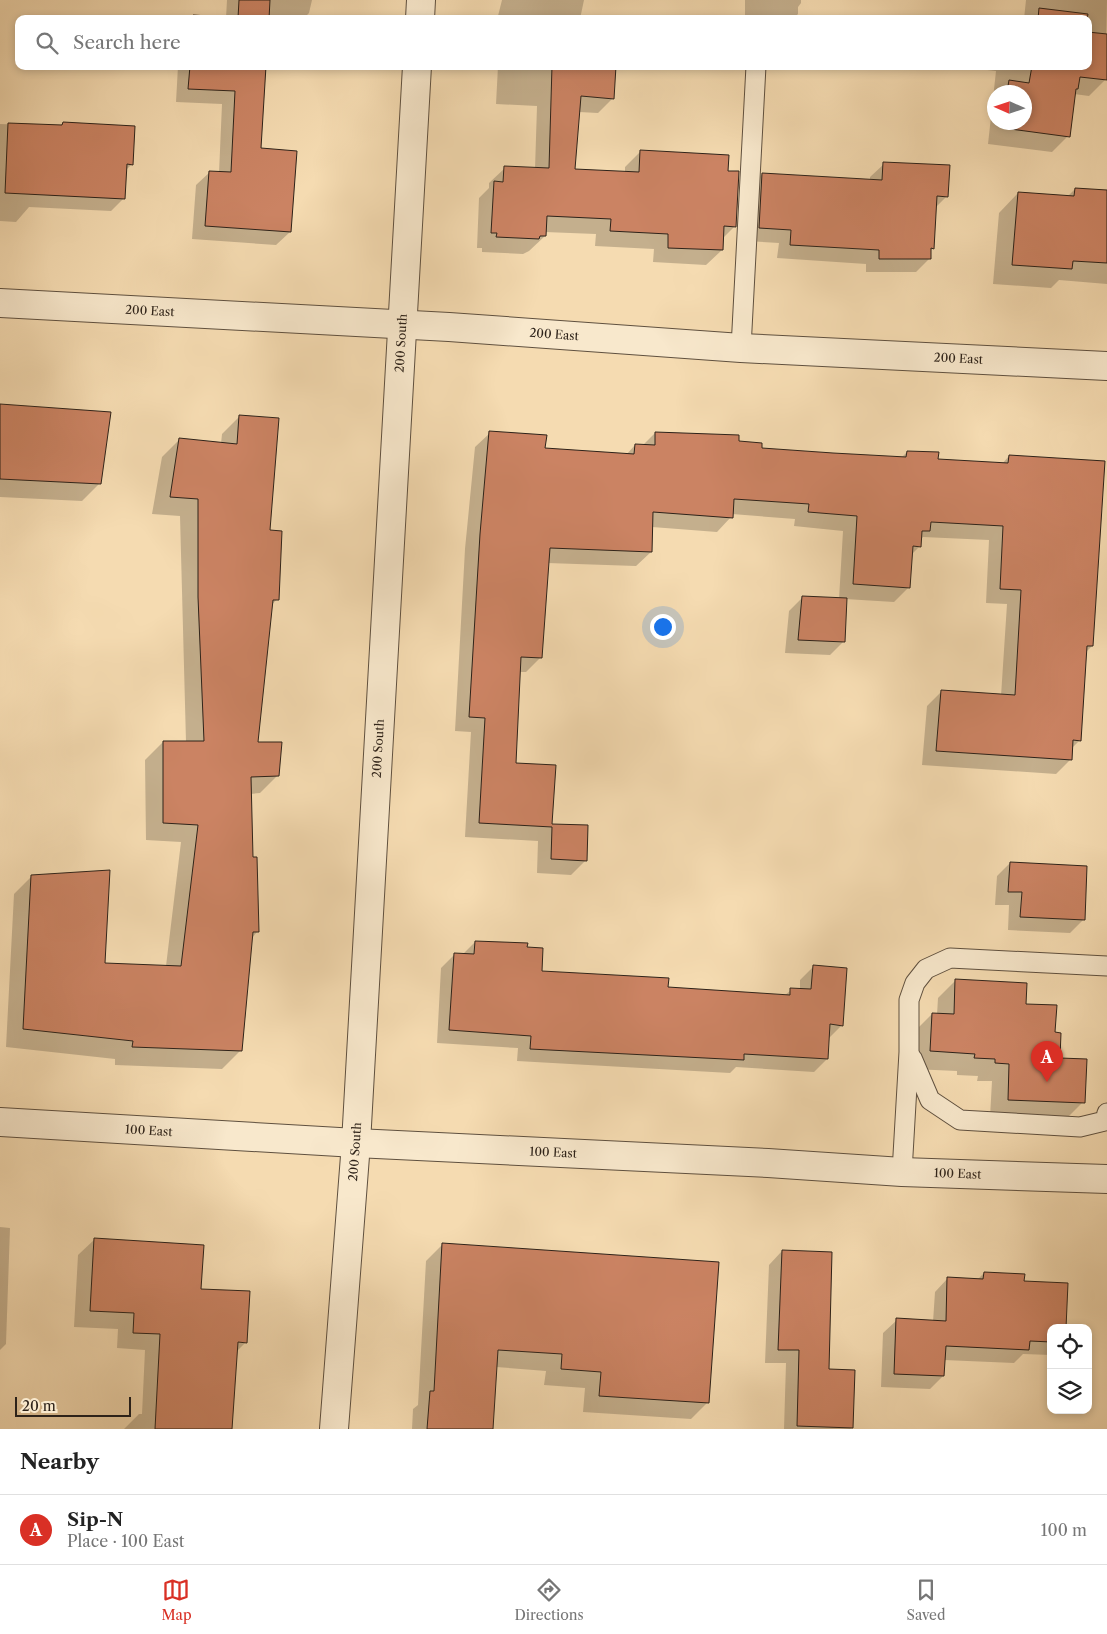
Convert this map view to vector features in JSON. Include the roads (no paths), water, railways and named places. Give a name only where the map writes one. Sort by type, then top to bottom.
[{"type":"street","points":[[420,15],[421,0]]},
{"type":"street","name":"200 South","points":[[334,1429],[356,1143],[400,325],[416,70]]},
{"type":"street","name":"200 East","points":[[0,303],[400,325],[741,348],[1107,366]]},
{"type":"street","name":"100 East","points":[[0,1122],[356,1143],[768,1163],[902,1172],[1107,1179]]},
{"type":"lane","points":[[741,348],[756,70]]},
{"type":"lane","points":[[902,1172],[909,1052],[909,1000],[915,983],[926,969],[950,958],[1107,966]]},
{"type":"lane","points":[[1078,965],[1105,976],[1107,980]]},
{"type":"lane","points":[[909,1052],[930,1100],[960,1120],[1080,1127],[1106,1121],[1107,1113]]},
{"type":"place","name":"Sip-N","points":[[1047,1082]]}]
